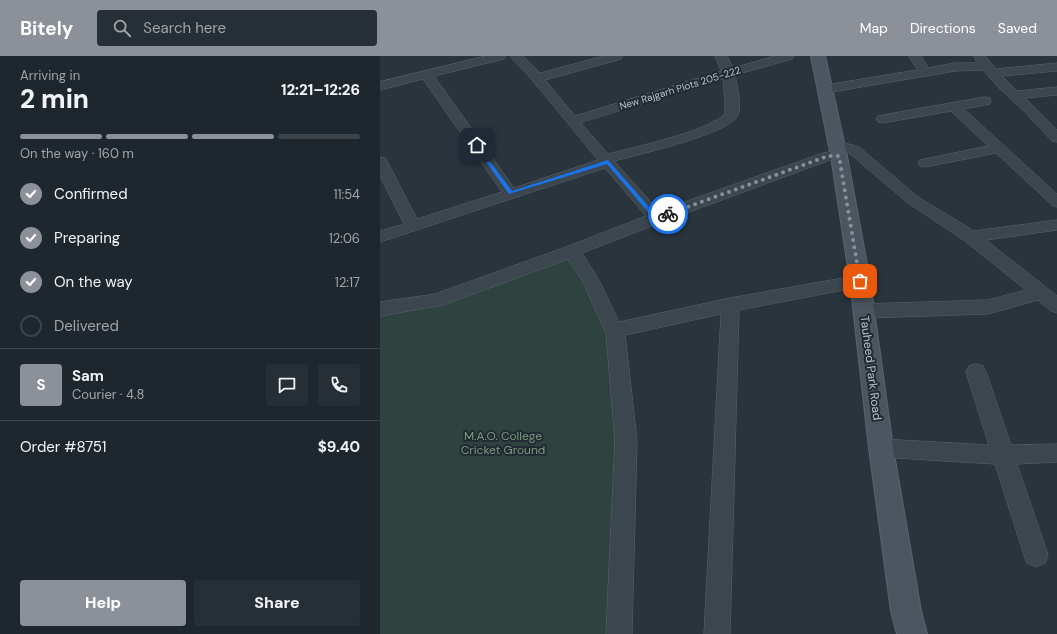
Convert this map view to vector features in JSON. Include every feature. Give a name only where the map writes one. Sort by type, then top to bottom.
[{"type":"main road","name":"Tauheed Park Road","points":[[818,56],[838,151],[860,281],[881,448],[906,611],[912,634]]},
{"type":"street","points":[[380,86],[500,56]]},
{"type":"street","points":[[516,56],[537,78],[656,218]]},
{"type":"street","points":[[537,78],[617,56]]},
{"type":"street","points":[[380,236],[607,160],[696,133],[724,122],[730,116],[733,109],[728,73],[721,56]]},
{"type":"street","name":"New Rajgarh Plots 205-222","points":[[572,121],[788,56]]},
{"type":"street","points":[[915,56],[925,72]]},
{"type":"street","points":[[826,90],[955,67],[986,65],[1057,67]]},
{"type":"street","points":[[986,65],[1002,84],[1057,138]]},
{"type":"street","points":[[426,74],[510,193]]},
{"type":"street","points":[[1014,95],[1057,91]]},
{"type":"street","points":[[883,119],[985,101]]},
{"type":"street","points":[[954,106],[1057,202]]},
{"type":"street","points":[[1042,122],[1057,120]]},
{"type":"street","points":[[380,309],[437,300],[572,251],[656,218],[828,156],[845,146],[854,150],[913,200],[971,237],[1057,306]]},
{"type":"street","points":[[925,163],[999,148]]},
{"type":"street","points":[[380,161],[412,226]]},
{"type":"street","points":[[971,237],[1056,226]]},
{"type":"street","points":[[572,251],[590,280],[615,333],[626,440],[619,634]]},
{"type":"street","points":[[614,330],[730,305],[860,281]]},
{"type":"street","points":[[864,311],[988,307],[1040,293]]},
{"type":"street","points":[[716,634],[730,305]]},
{"type":"street","points":[[976,372],[1036,555]]},
{"type":"street","points":[[881,448],[1003,456],[1057,453]]},
{"type":"green space","name":"M.A.O. College Cricket Ground","points":[[572,251],[614,330],[626,440],[617,634],[380,634],[380,309],[437,300]]},
{"type":"way so far","points":[[668,214],[828,156],[839,156],[860,281]]},
{"type":"route","points":[[477,145],[510,193],[608,162],[656,218],[668,214]]}]
